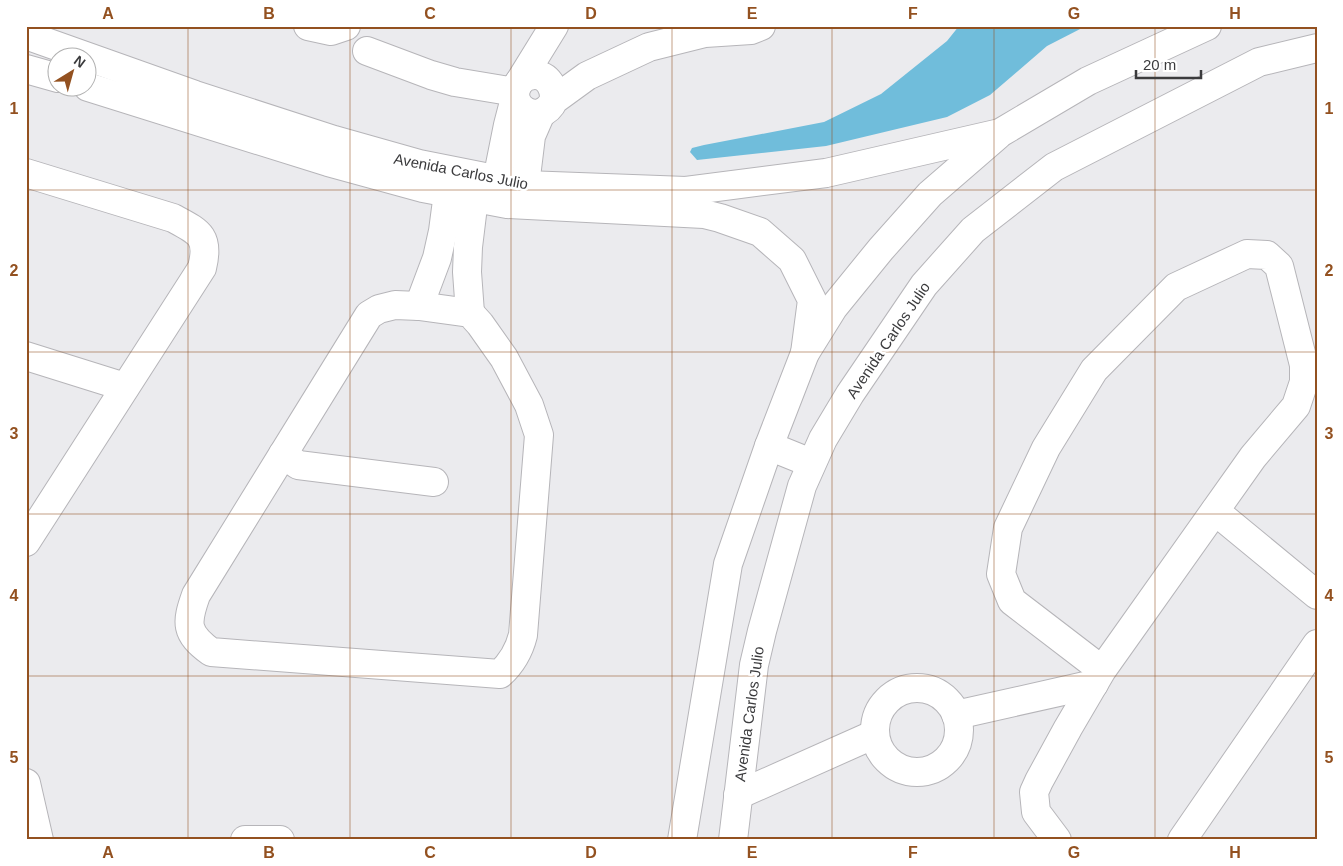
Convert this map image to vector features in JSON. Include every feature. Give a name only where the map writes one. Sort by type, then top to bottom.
[{"type":"street","points":[[308,26],[331,31],[346,26]]},
{"type":"street","points":[[498,180],[516,92],[554,26]]},
{"type":"street","points":[[547,106],[588,76],[649,47],[705,34],[751,30],[762,26]]},
{"type":"street","name":"Avenida Carlos Julio","points":[[682,840],[728,564],[769,446],[805,353],[833,308],[911,214],[930,194],[1000,133],[1088,81],[1207,26]]},
{"type":"street","name":"Avenida Carlos Julio","points":[[26,35],[194,95],[424,188],[507,204],[704,214],[760,232],[792,260],[812,300],[805,353]]},
{"type":"street","name":"Avenida Carlos Julio","points":[[732,840],[754,665],[802,486],[822,439],[924,284],[973,230],[1054,167],[1260,62],[1317,48]]},
{"type":"street","points":[[366,51],[431,76],[516,92]]},
{"type":"street","points":[[26,69],[48,75]]},
{"type":"street","points":[[516,92],[526,77],[538,76],[544,78],[553,87],[547,106],[532,136],[525,185]]},
{"type":"street","name":"Avenida Carlos Julio","points":[[98,90],[331,151],[418,164],[525,185],[686,191],[826,173],[1000,133]]},
{"type":"street","points":[[26,173],[173,218],[194,229],[205,242],[206,254],[202,268],[26,542]]},
{"type":"street","points":[[733,185],[736,196],[736,223]]},
{"type":"street","points":[[420,306],[437,258],[448,193]]},
{"type":"street","points":[[470,313],[420,306],[395,305],[378,309],[369,314],[196,595],[189,614],[189,626],[199,643],[211,652],[500,674],[514,658],[520,647],[523,635],[540,435],[529,405],[504,358],[470,313],[467,272],[474,198]]},
{"type":"street","points":[[1057,840],[1036,812],[1034,792],[1068,728],[1098,677],[1253,457],[1296,406],[1304,382],[1304,365],[1280,266],[1267,254],[1247,254],[1176,287],[1094,370],[1046,448],[1008,528],[1001,574],[1012,601],[1098,677]]},
{"type":"street","points":[[26,356],[125,387]]},
{"type":"street","points":[[769,446],[811,463]]},
{"type":"street","points":[[283,454],[298,465],[434,482]]},
{"type":"street","points":[[1215,511],[1317,595]]},
{"type":"street","points":[[1182,840],[1317,644]]},
{"type":"street","points":[[956,715],[1098,677]]},
{"type":"street","points":[[919,688],[930,691],[941,696],[950,704],[956,715],[959,726],[954,750],[947,760],[938,767],[914,772],[902,770],[892,764],[880,751],[875,734],[877,716],[886,701],[896,693],[907,689],[919,688]]},
{"type":"street","points":[[738,795],[875,734]]},
{"type":"street","points":[[26,783],[40,840]]},
{"type":"street","points":[[249,839],[280,840]]},
{"type":"water","points":[[959,26],[1086,26],[1047,46],[990,95],[947,117],[826,146],[697,160],[690,152],[692,148],[704,145],[824,122],[881,94],[947,41]]}]
